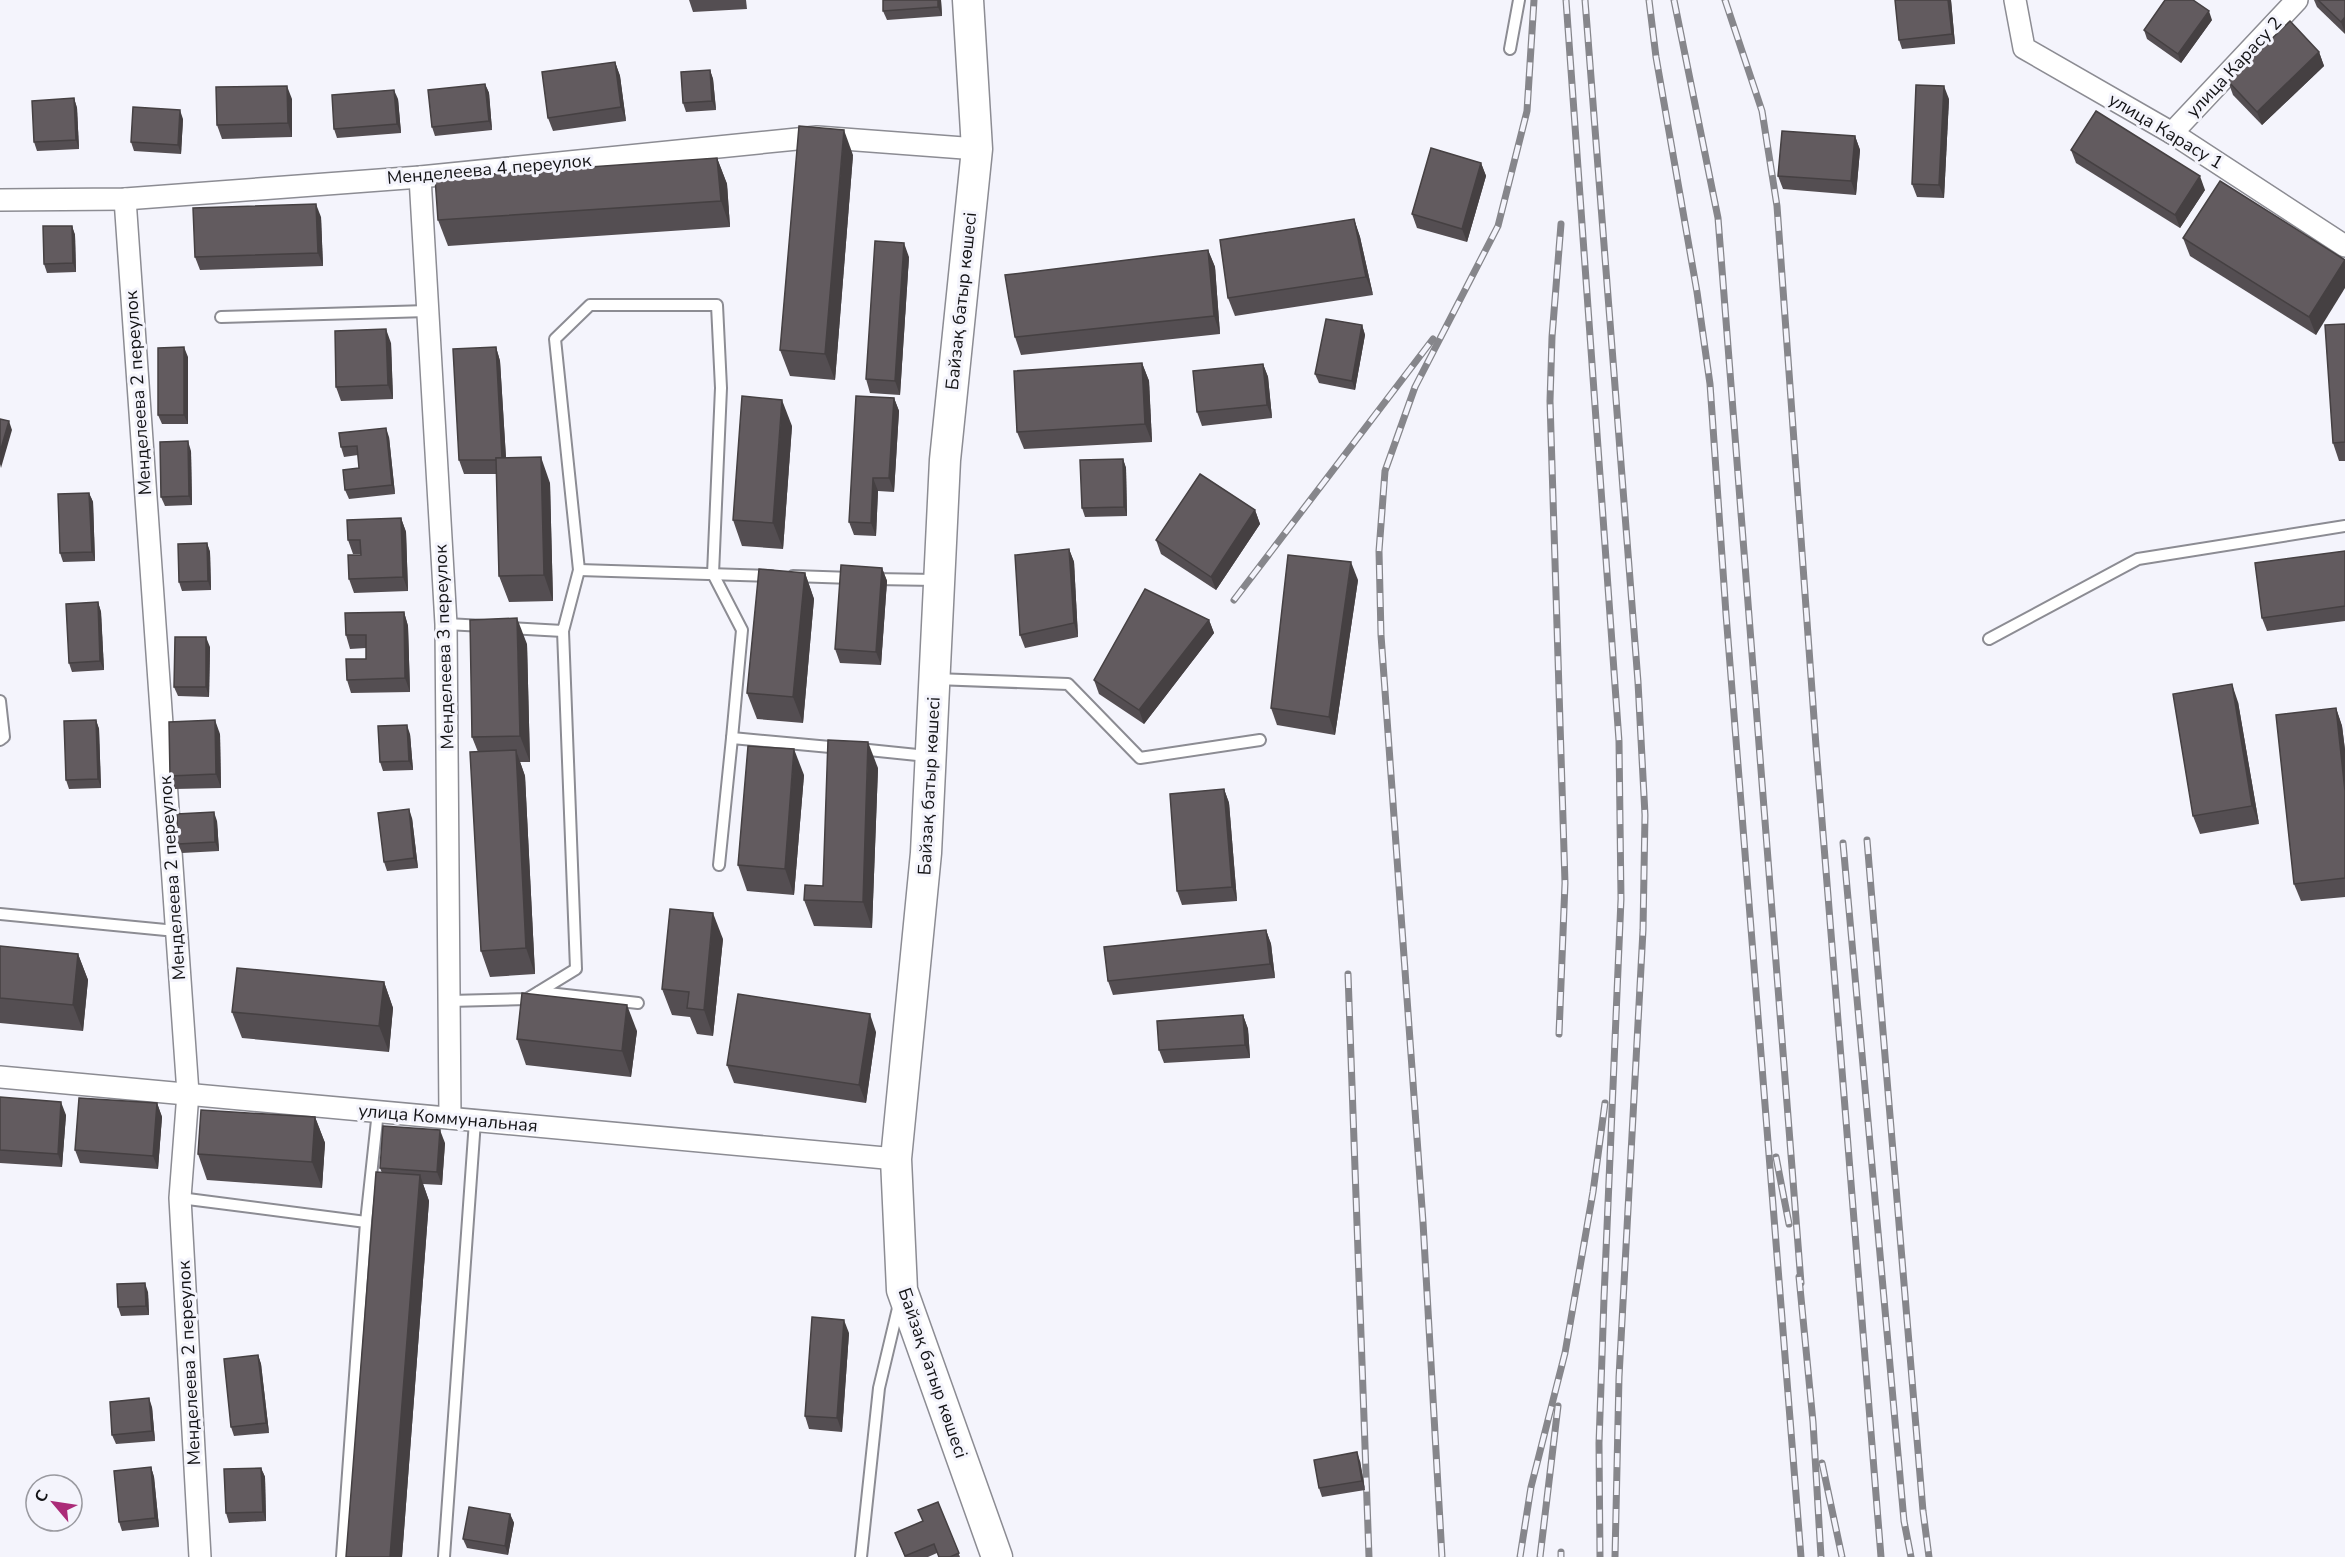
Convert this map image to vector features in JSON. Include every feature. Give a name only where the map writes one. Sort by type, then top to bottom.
[{"type":"main road","name":"Байзақ батыр көшесі","points":[[968,0],[976,149],[945,460],[926,853],[896,1159],[902,1290],[997,1557]]},
{"type":"street","name":"улица Карасу 1","points":[[2015,0],[2024,48],[2172,133],[2345,246]]},
{"type":"street","name":"улица Карасу 2","points":[[2172,133],[2296,0]]},
{"type":"street","name":"Менделеева 4 переулок","points":[[0,200],[125,199],[420,177],[817,137],[976,149]]},
{"type":"street","name":"Менделеева 3 переулок","points":[[420,177],[446,624],[450,1119]]},
{"type":"street","name":"Менделеева 2 переулок","points":[[125,199],[188,1093],[180,1198],[200,1557]]},
{"type":"street","name":"улица Коммунальная","points":[[0,1077],[896,1159]]},
{"type":"lane","points":[[1510,50],[1519,0]]},
{"type":"lane","points":[[449,1000],[527,999],[576,969],[563,631],[579,570],[555,339],[590,304],[717,305],[721,388],[713,574],[742,630],[719,865]]},
{"type":"lane","points":[[221,317],[428,311]]},
{"type":"lane","points":[[1989,639],[2138,559],[2345,526]]},
{"type":"lane","points":[[579,570],[939,580]]},
{"type":"lane","points":[[446,624],[563,631]]},
{"type":"lane","points":[[935,679],[1068,684],[1140,758],[1260,740]]},
{"type":"lane","points":[[0,701],[4,737],[0,740]]},
{"type":"lane","points":[[732,738],[931,756]]},
{"type":"lane","points":[[0,914],[176,932]]},
{"type":"lane","points":[[539,992],[638,1003]]},
{"type":"lane","points":[[342,1557],[366,1222],[378,1112]]},
{"type":"lane","points":[[444,1557],[475,1121]]},
{"type":"lane","points":[[180,1198],[366,1222]]},
{"type":"lane","points":[[861,1557],[879,1388],[902,1290]]},
{"type":"building","points":[[883,0],[938,0],[938,7],[883,11]]},
{"type":"building","points":[[1895,0],[1948,0],[1952,34],[1899,40]]},
{"type":"building","points":[[2165,0],[2193,0],[2209,11],[2178,54],[2144,30]]},
{"type":"building","points":[[2318,0],[2345,0],[2345,17],[2341,22]]},
{"type":"building","points":[[2290,21],[2319,52],[2257,112],[2228,81]]},
{"type":"building","points":[[615,62],[621,107],[548,118],[542,72]]},
{"type":"building","points":[[710,70],[712,101],[683,103],[681,72]]},
{"type":"building","points":[[485,84],[489,121],[432,127],[428,90]]},
{"type":"building","points":[[1916,85],[1944,86],[1939,185],[1912,184]]},
{"type":"building","points":[[287,86],[288,123],[217,125],[216,87]]},
{"type":"building","points":[[394,90],[397,124],[334,129],[332,95]]},
{"type":"building","points":[[74,98],[76,140],[34,142],[32,101]]},
{"type":"building","points":[[133,107],[180,110],[178,145],[131,142]]},
{"type":"building","points":[[2096,111],[2200,176],[2175,215],[2071,150]]},
{"type":"building","points":[[799,126],[844,130],[825,354],[780,350]]},
{"type":"building","points":[[1782,131],[1855,136],[1851,181],[1778,176]]},
{"type":"building","points":[[1431,148],[1481,163],[1462,229],[1412,214]]},
{"type":"building","points":[[717,158],[721,201],[438,220],[435,178]]},
{"type":"building","points":[[2220,181],[2345,260],[2309,317],[2183,238]]},
{"type":"building","points":[[316,204],[318,253],[195,257],[193,208]]},
{"type":"building","points":[[1354,219],[1366,277],[1228,298],[1220,240]]},
{"type":"building","points":[[43,226],[72,226],[73,263],[44,264]]},
{"type":"building","points":[[875,241],[904,243],[895,381],[866,379]]},
{"type":"building","points":[[1208,250],[1214,316],[1015,337],[1005,275]]},
{"type":"building","points":[[1326,319],[1362,325],[1352,381],[1315,374]]},
{"type":"building","points":[[2345,324],[2345,442],[2333,443],[2325,325]]},
{"type":"building","points":[[386,329],[388,385],[336,387],[335,331]]},
{"type":"building","points":[[184,347],[184,415],[158,415],[158,348]]},
{"type":"building","points":[[496,347],[502,458],[459,460],[453,349]]},
{"type":"building","points":[[1142,363],[1145,424],[1017,432],[1014,371]]},
{"type":"building","points":[[1263,364],[1267,405],[1197,412],[1193,371]]},
{"type":"building","points":[[742,396],[782,400],[773,523],[733,520]]},
{"type":"building","points":[[856,396],[894,398],[889,478],[873,478],[871,523],[849,522]]},
{"type":"building","points":[[0,419],[9,421],[0,452]]},
{"type":"building","points":[[386,428],[392,485],[345,490],[343,470],[359,468],[357,446],[341,447],[339,433]]},
{"type":"building","points":[[188,441],[189,496],[161,497],[160,442]]},
{"type":"building","points":[[541,457],[544,575],[499,576],[496,458]]},
{"type":"building","points":[[1123,459],[1124,507],[1082,508],[1080,460]]},
{"type":"building","points":[[1200,474],[1255,510],[1211,577],[1156,540]]},
{"type":"building","points":[[89,493],[92,552],[60,553],[58,494]]},
{"type":"building","points":[[401,518],[403,577],[349,579],[348,555],[361,555],[360,540],[348,540],[347,520]]},
{"type":"building","points":[[207,543],[208,581],[179,582],[178,544]]},
{"type":"building","points":[[1069,549],[1074,623],[1020,635],[1015,555]]},
{"type":"building","points":[[2345,551],[2345,606],[2262,618],[2255,563]]},
{"type":"building","points":[[1288,555],[1351,562],[1329,717],[1271,708]]},
{"type":"building","points":[[841,565],[882,568],[876,652],[835,649]]},
{"type":"building","points":[[759,569],[805,573],[793,697],[747,693]]},
{"type":"building","points":[[1145,589],[1209,620],[1139,710],[1094,680]]},
{"type":"building","points":[[98,602],[100,661],[69,663],[66,604]]},
{"type":"building","points":[[404,612],[405,678],[347,680],[346,659],[366,659],[366,635],[346,635],[345,613]]},
{"type":"building","points":[[517,618],[520,736],[472,737],[470,620]]},
{"type":"building","points":[[175,637],[206,637],[206,687],[174,687]]},
{"type":"building","points":[[2232,684],[2252,806],[2193,816],[2173,694]]},
{"type":"building","points":[[2336,708],[2345,791],[2345,878],[2294,884],[2276,715]]},
{"type":"building","points":[[96,720],[98,779],[66,780],[64,721]]},
{"type":"building","points":[[215,720],[216,774],[170,776],[169,722]]},
{"type":"building","points":[[407,725],[409,761],[380,762],[378,726]]},
{"type":"building","points":[[828,740],[868,742],[863,902],[804,900],[805,885],[823,886]]},
{"type":"building","points":[[748,746],[794,749],[785,869],[738,865]]},
{"type":"building","points":[[516,750],[526,948],[481,951],[470,752]]},
{"type":"building","points":[[1224,789],[1232,887],[1177,891],[1170,794]]},
{"type":"building","points":[[409,809],[414,858],[384,862],[378,813]]},
{"type":"building","points":[[214,812],[215,842],[178,844],[177,814]]},
{"type":"building","points":[[670,909],[713,913],[704,1010],[687,1008],[689,992],[662,989]]},
{"type":"building","points":[[1266,930],[1270,964],[1108,981],[1104,947]]},
{"type":"building","points":[[0,946],[78,954],[73,1005],[0,998]]},
{"type":"building","points":[[237,968],[384,982],[379,1026],[232,1012]]},
{"type":"building","points":[[522,993],[627,1005],[622,1051],[517,1039]]},
{"type":"building","points":[[738,994],[870,1014],[859,1085],[727,1065]]},
{"type":"building","points":[[1243,1015],[1245,1045],[1159,1050],[1157,1021]]},
{"type":"building","points":[[0,1097],[61,1102],[58,1154],[0,1150]]},
{"type":"building","points":[[79,1098],[157,1103],[153,1156],[75,1150]]},
{"type":"building","points":[[201,1110],[315,1117],[312,1162],[198,1154]]},
{"type":"building","points":[[383,1126],[440,1130],[437,1172],[380,1168]]},
{"type":"building","points":[[376,1172],[420,1175],[390,1557],[346,1557]]},
{"type":"building","points":[[145,1283],[146,1306],[118,1307],[117,1284]]},
{"type":"building","points":[[812,1317],[844,1320],[837,1418],[805,1416]]},
{"type":"building","points":[[258,1355],[266,1423],[231,1427],[224,1359]]},
{"type":"building","points":[[149,1398],[152,1431],[112,1435],[110,1402]]},
{"type":"building","points":[[1357,1452],[1362,1481],[1319,1488],[1314,1460]]},
{"type":"building","points":[[151,1467],[155,1518],[119,1522],[114,1471]]},
{"type":"building","points":[[261,1468],[263,1512],[226,1513],[224,1469]]},
{"type":"building","points":[[938,1502],[959,1553],[950,1557],[939,1557],[934,1544],[905,1556],[895,1533],[923,1521],[918,1510]]},
{"type":"building","points":[[469,1507],[510,1514],[505,1546],[463,1539]]},
{"type":"railway","points":[[1442,1557],[1423,1222],[1381,635],[1379,551],[1385,471],[1415,387],[1498,226],[1527,111],[1534,0]]},
{"type":"railway","points":[[1566,0],[1619,741],[1621,899],[1599,1443],[1600,1557]]},
{"type":"railway","points":[[1585,0],[1638,682],[1645,815],[1643,930],[1619,1377],[1615,1557]]},
{"type":"railway","points":[[1649,0],[1656,57],[1697,292],[1710,384],[1726,614],[1801,1557]]},
{"type":"railway","points":[[1674,0],[1718,218],[1801,1283]]},
{"type":"railway","points":[[1725,0],[1762,111],[1777,206],[1816,746],[1881,1557]]},
{"type":"railway","points":[[1559,1034],[1565,883],[1550,401],[1552,337],[1561,224]]},
{"type":"railway","points":[[1234,600],[1433,339]]},
{"type":"railway","points":[[1867,840],[1923,1511],[1929,1557]]},
{"type":"railway","points":[[1843,843],[1904,1521],[1911,1557]]},
{"type":"railway","points":[[1348,974],[1369,1557]]},
{"type":"railway","points":[[1520,1557],[1531,1487],[1565,1353],[1593,1192],[1605,1103]]},
{"type":"railway","points":[[1776,1157],[1789,1224]]},
{"type":"railway","points":[[1799,1277],[1813,1422],[1821,1557]]},
{"type":"railway","points":[[1540,1557],[1558,1406]]},
{"type":"railway","points":[[1822,1463],[1842,1557]]},
{"type":"railway","points":[[1561,1552],[1561,1557]]}]
